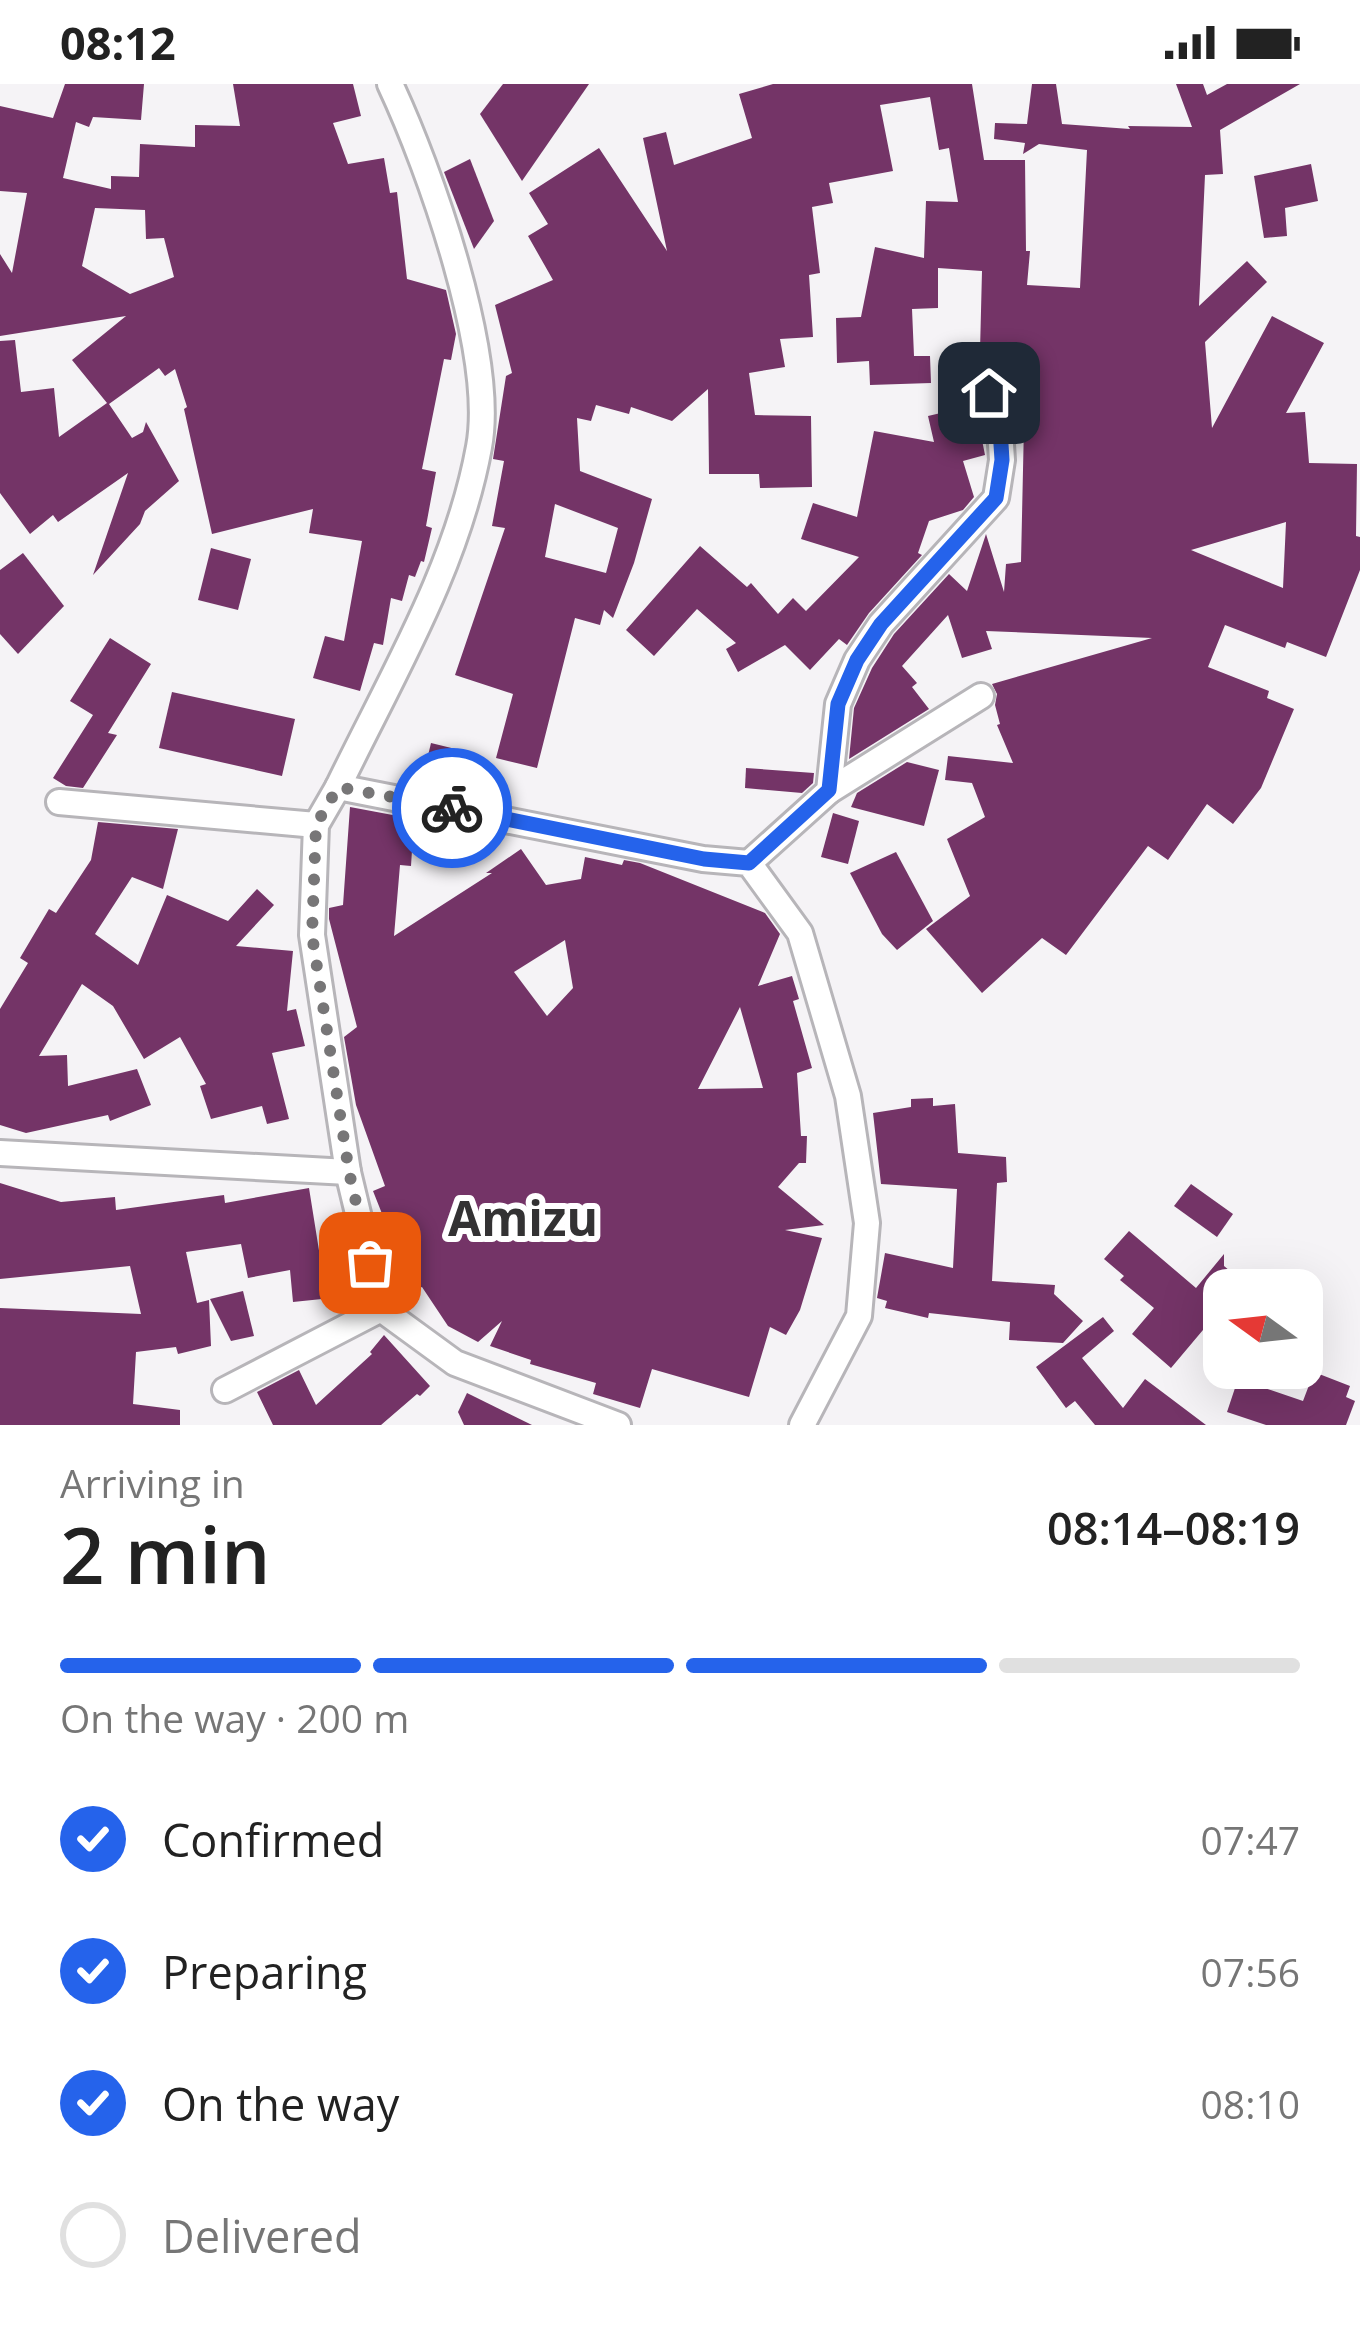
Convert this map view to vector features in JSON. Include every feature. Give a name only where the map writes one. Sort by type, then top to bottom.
[{"type":"street","points":[[390,84],[456,262],[482,386],[480,443],[455,544],[316,825],[312,935],[349,1172],[380,1309],[455,1363],[617,1425]]},
{"type":"street","points":[[829,790],[838,704],[857,660],[881,624],[996,498],[1002,460],[1000,429],[989,393]]},
{"type":"street","points":[[338,787],[704,859],[749,863],[829,790],[981,696]]},
{"type":"street","points":[[59,802],[316,825]]},
{"type":"street","points":[[749,863],[800,933],[848,1096],[867,1222],[860,1316],[802,1425]]},
{"type":"street","points":[[0,1153],[349,1172]]},
{"type":"street","points":[[225,1390],[380,1309]]},
{"type":"building","points":[[65,84],[144,84],[141,120],[93,117],[89,127],[76,122],[63,178],[111,189],[111,176],[139,177],[140,144],[195,147],[195,125],[240,126],[233,84],[353,84],[361,116],[333,123],[348,164],[384,158],[390,193],[397,192],[407,279],[446,290],[456,334],[451,360],[444,359],[422,469],[436,472],[424,562],[415,577],[409,575],[402,601],[391,598],[383,645],[374,643],[360,691],[313,678],[325,636],[344,641],[362,541],[309,533],[313,509],[212,534],[175,369],[165,376],[159,368],[109,404],[132,438],[143,432],[146,422],[179,481],[145,511],[140,524],[93,575],[128,473],[58,522],[53,515],[30,534],[0,493],[0,341],[15,340],[21,392],[54,388],[59,437],[107,403],[72,360],[126,316],[0,336],[0,254],[12,273],[27,193],[0,191],[0,106],[53,118]],"holes":[[[95,208],[145,210],[146,239],[164,238],[174,277],[130,294],[82,266]]]},
{"type":"building","points":[[503,84],[589,84],[522,181],[480,114]]},
{"type":"building","points":[[773,84],[972,84],[984,160],[1025,160],[1027,285],[1080,288],[1087,150],[1039,144],[1023,154],[1025,143],[994,139],[995,123],[1027,124],[1032,84],[1056,84],[1062,124],[1130,129],[1128,126],[1192,127],[1176,84],[1203,84],[1207,95],[1227,84],[1300,84],[1220,130],[1223,174],[1205,175],[1199,306],[1247,261],[1267,282],[1205,342],[1212,428],[1272,316],[1324,343],[1286,413],[1305,412],[1309,463],[1357,464],[1360,570],[1326,657],[1287,642],[1285,648],[1225,625],[1208,667],[1269,691],[1267,698],[1294,709],[1261,788],[1233,824],[1207,804],[1168,860],[1148,846],[1066,955],[1042,938],[982,993],[926,929],[970,896],[947,839],[985,817],[972,783],[945,780],[948,756],[1013,763],[997,725],[997,694],[992,684],[1152,638],[986,631],[992,649],[962,658],[948,615],[902,666],[917,683],[912,687],[929,709],[849,759],[854,708],[894,634],[949,574],[967,591],[986,534],[1004,592],[1006,564],[1021,562],[1025,379],[985,377],[977,382],[982,271],[938,268],[938,308],[912,309],[914,356],[930,356],[931,383],[870,385],[869,361],[837,363],[836,318],[861,317],[875,247],[924,258],[926,201],[958,202],[949,148],[939,150],[930,97],[880,105],[893,171],[829,183],[833,203],[812,207],[820,273],[809,275],[813,337],[780,339],[785,367],[749,373],[755,415],[811,416],[812,487],[760,488],[759,474],[709,474],[708,389],[672,421],[631,407],[629,414],[596,405],[591,421],[577,418],[580,471],[652,499],[613,618],[604,610],[600,625],[575,618],[537,768],[496,758],[513,694],[455,675],[505,528],[492,526],[504,461],[493,459],[506,376],[512,373],[495,305],[553,280],[528,236],[548,224],[529,193],[599,148],[667,251],[643,138],[666,132],[674,165],[752,138],[739,94]],"holes":[[[555,504],[618,528],[606,573],[545,557]],[[1286,522],[1283,588],[1191,550]]]},
{"type":"building","points":[[470,159],[494,221],[474,249],[444,172]]},
{"type":"building","points":[[1311,164],[1318,201],[1285,208],[1287,236],[1264,238],[1254,176]]},
{"type":"building","points":[[975,405],[985,455],[963,461],[974,497],[963,510],[929,521],[918,553],[922,555],[847,645],[839,639],[810,670],[785,645],[738,672],[726,649],[736,643],[697,609],[654,656],[626,630],[700,546],[747,587],[751,583],[778,614],[793,598],[806,611],[859,557],[801,539],[813,503],[857,517],[874,431],[934,442],[928,416]]},
{"type":"building","points":[[211,548],[251,559],[238,610],[198,600]]},
{"type":"building","points":[[23,553],[64,606],[18,654],[0,634],[0,570]]},
{"type":"building","points":[[110,638],[151,664],[108,733],[117,735],[83,788],[66,786],[53,778],[93,715],[70,701]]},
{"type":"building","points":[[172,692],[295,719],[282,776],[159,748]]},
{"type":"building","points":[[431,743],[476,754],[471,776],[426,764]]},
{"type":"building","points":[[907,762],[939,770],[924,826],[851,807],[857,793]]},
{"type":"building","points":[[746,768],[814,773],[813,783],[802,793],[745,788]]},
{"type":"building","points":[[350,807],[414,819],[411,866],[400,865],[394,936],[521,849],[546,885],[581,879],[585,857],[622,865],[624,860],[765,913],[780,934],[758,986],[792,976],[799,999],[793,1001],[812,1068],[797,1073],[801,1136],[807,1136],[806,1163],[799,1163],[778,1187],[824,1225],[785,1230],[822,1238],[800,1310],[786,1335],[770,1327],[749,1397],[652,1369],[640,1408],[593,1394],[596,1383],[530,1364],[531,1360],[490,1346],[502,1321],[478,1342],[448,1326],[422,1287],[407,1293],[388,1252],[396,1249],[373,1191],[385,1186],[356,1105],[344,1037],[357,1027],[329,919],[329,908],[343,905]],"holes":[[[565,940],[573,988],[547,1016],[514,972]],[[740,1007],[763,1088],[698,1089]]]},
{"type":"building","points":[[833,813],[859,821],[848,864],[821,857]]},
{"type":"building","points":[[98,822],[178,829],[163,889],[132,877],[95,934],[138,965],[167,895],[228,921],[257,889],[274,905],[236,946],[293,951],[287,1011],[296,1009],[305,1046],[272,1053],[289,1119],[267,1124],[262,1106],[211,1119],[200,1086],[206,1084],[180,1037],[144,1059],[113,1006],[82,984],[39,1056],[67,1055],[68,1086],[137,1069],[151,1105],[110,1121],[108,1115],[26,1133],[0,1125],[0,1009],[28,963],[20,958],[49,909],[56,913],[91,860]]},
{"type":"building","points":[[896,852],[933,921],[897,950],[882,934],[850,873]]},
{"type":"building","points":[[933,1098],[933,1106],[955,1104],[958,1153],[1006,1157],[1007,1182],[997,1183],[992,1281],[1055,1285],[1054,1294],[1083,1321],[1063,1343],[1009,1340],[1010,1322],[929,1313],[928,1318],[885,1308],[887,1301],[877,1298],[885,1253],[953,1268],[957,1189],[881,1184],[873,1113],[911,1107],[911,1099]]},
{"type":"building","points":[[0,1183],[61,1202],[115,1197],[116,1210],[224,1195],[225,1203],[309,1188],[325,1288],[322,1299],[293,1302],[290,1270],[248,1278],[241,1244],[186,1252],[197,1303],[209,1300],[211,1346],[178,1354],[176,1347],[136,1352],[133,1404],[180,1410],[180,1425],[0,1425],[0,1308],[141,1314],[130,1266],[0,1279]]},
{"type":"building","points":[[1191,1184],[1233,1214],[1217,1237],[1174,1206]]},
{"type":"building","points":[[1129,1231],[1196,1288],[1203,1280],[1203,1330],[1171,1368],[1132,1334],[1154,1308],[1120,1280],[1124,1276],[1104,1259]]},
{"type":"building","points":[[1224,1254],[1228,1269],[1212,1269]]},
{"type":"building","points":[[243,1291],[254,1336],[231,1341],[210,1299]]},
{"type":"building","points":[[1103,1317],[1114,1331],[1082,1358],[1123,1408],[1145,1379],[1206,1425],[1095,1425],[1075,1401],[1066,1408],[1036,1367]]},
{"type":"building","points":[[384,1335],[430,1386],[420,1396],[381,1425],[273,1425],[257,1392],[299,1370],[316,1405],[372,1354]]},
{"type":"building","points":[[1323,1376],[1350,1386],[1346,1397],[1355,1401],[1346,1425],[1266,1425],[1227,1412],[1235,1389],[1268,1389],[1303,1401],[1308,1389],[1323,1389]]},
{"type":"building","points":[[467,1393],[532,1425],[464,1425],[458,1412]]},
{"type":"way so far","points":[[370,1263],[349,1172],[312,935],[316,825],[338,787],[452,808]]},
{"type":"district","name":"Amizu","points":[[523,1217]]},
{"type":"route","points":[[452,808],[704,859],[749,863],[829,790],[838,704],[857,660],[881,624],[996,498],[1002,460],[1000,429],[989,393]]}]
